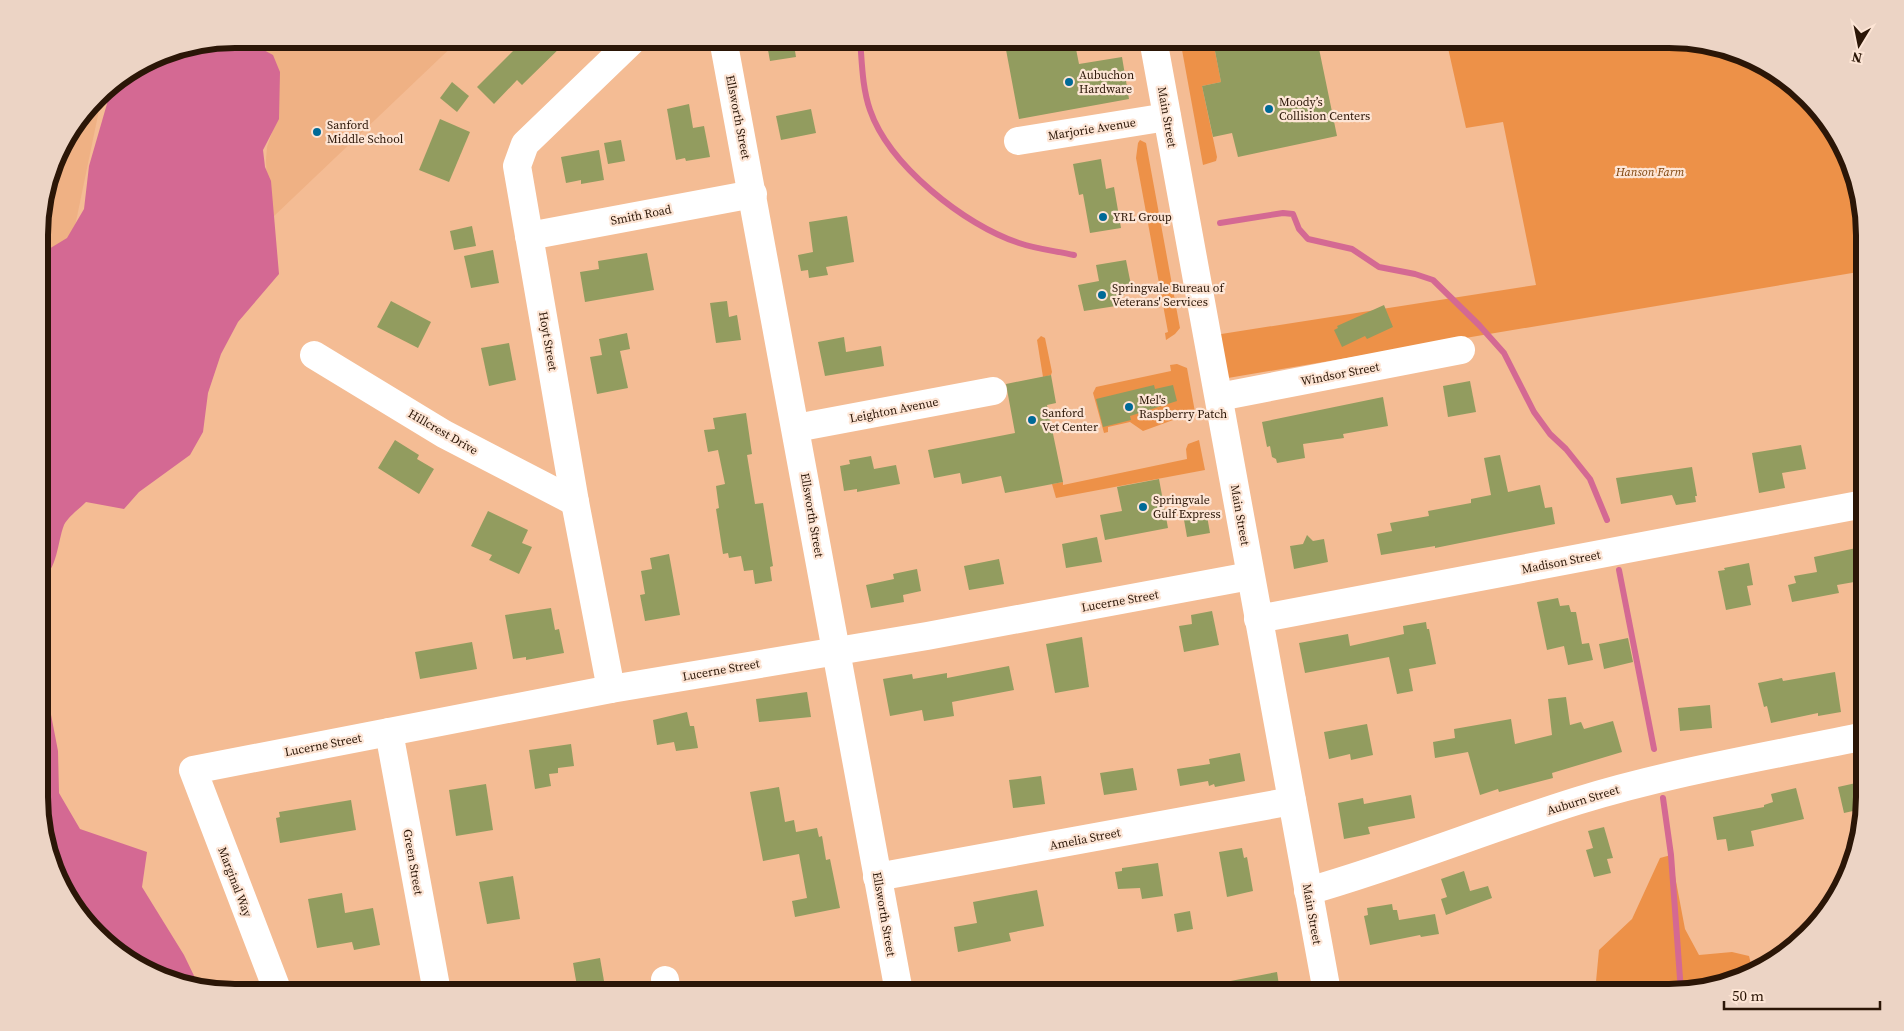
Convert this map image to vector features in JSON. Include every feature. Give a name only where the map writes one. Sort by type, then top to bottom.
[{"type":"street","name":"Hoyt Street","points":[[611,689],[575,502],[518,176],[518,159],[525,144],[625,48]]},
{"type":"street","name":"Ellsworth Street","points":[[725,48],[897,984]]},
{"type":"street","name":"Main Street","points":[[1154,48],[1325,984]]},
{"type":"street","name":"Marjorie Avenue","points":[[1018,141],[1167,117]]},
{"type":"street","name":"Smith Road","points":[[529,236],[753,194]]},
{"type":"street","name":"Windsor Street","points":[[1219,397],[1461,350]]},
{"type":"street","name":"Hillcrest Drive","points":[[314,355],[444,434],[575,502]]},
{"type":"street","name":"Leighton Avenue","points":[[796,428],[993,391]]},
{"type":"street","name":"Madison Street","points":[[1258,619],[1856,506]]},
{"type":"street","name":"Lucerne Street","points":[[193,770],[611,689],[1019,620],[1250,576]]},
{"type":"street","name":"Green Street","points":[[389,732],[436,984]]},
{"type":"street","name":"Auburn Street","points":[[1308,891],[1380,870],[1523,819],[1638,784],[1856,738]]},
{"type":"street","name":"Marginal Way","points":[[193,770],[275,984]]},
{"type":"street","name":"Amelia Street","points":[[877,877],[1292,800]]},
{"type":"shaded area","points":[[222,48],[260,48],[273,55],[280,72],[279,119],[263,150],[265,167],[271,181],[279,274],[238,322],[221,354],[208,393],[203,432],[190,455],[139,492],[124,509],[86,502],[64,525],[54,563],[48,573],[48,250],[67,238],[84,209],[89,166],[109,95],[131,79],[163,62],[198,51]]},
{"type":"shaded area","name":"Sanford Middle School","points":[[242,48],[451,48],[273,217],[267,185],[266,160],[267,147],[277,118]]},
{"type":"shaded area","points":[[100,104],[73,236],[54,250],[48,252],[48,222],[51,198],[57,175],[79,131]]},
{"type":"shaded area","points":[[48,699],[58,751],[59,793],[80,829],[147,852],[142,887],[184,955],[196,979],[175,974],[152,964],[121,945],[94,920],[79,900],[67,879],[57,856],[49,821]]},
{"type":"green space","points":[[1182,48],[1190,48],[1191,51],[1214,48],[1221,82],[1202,86],[1217,157],[1216,161],[1203,165]]},
{"type":"green space","name":"Hanson Farm","points":[[1448,48],[1682,48],[1706,51],[1729,57],[1763,73],[1793,94],[1810,111],[1831,141],[1847,175],[1853,198],[1856,222],[1856,272],[1222,379],[1215,335],[1536,285],[1503,122],[1466,128]]},
{"type":"green space","points":[[1140,140],[1146,143],[1180,328],[1166,340],[1165,333],[1168,332],[1136,158]]},
{"type":"green space","points":[[1041,336],[1045,338],[1052,372],[1051,375],[1043,377],[1037,340]]},
{"type":"green space","points":[[1177,364],[1187,368],[1195,412],[1143,431],[1130,422],[1108,427],[1108,432],[1104,433],[1093,393],[1096,387],[1171,371],[1170,365]]},
{"type":"green space","points":[[1199,440],[1205,470],[1056,498],[1052,484],[1063,482],[1063,485],[1187,459],[1186,449],[1188,444]]},
{"type":"green space","points":[[1671,855],[1685,929],[1699,955],[1732,952],[1749,956],[1751,964],[1729,974],[1694,982],[1596,984],[1599,950],[1632,919],[1660,858]]},
{"type":"building","points":[[516,48],[560,48],[522,85],[517,80],[494,104],[477,87]]},
{"type":"building","points":[[768,48],[794,48],[796,57],[770,61]]},
{"type":"building","name":"Aubuchon Hardware","points":[[1006,48],[1076,48],[1079,64],[1122,57],[1129,99],[1019,119]]},
{"type":"building","name":"Moody’s Collision Centers","points":[[1214,48],[1319,48],[1337,136],[1238,157],[1232,133],[1213,137],[1202,86],[1221,82]]},
{"type":"building","points":[[452,82],[469,96],[457,112],[440,98]]},
{"type":"building","points":[[689,104],[693,128],[704,126],[710,157],[686,161],[685,158],[676,160],[667,109]]},
{"type":"building","points":[[811,109],[816,133],[781,140],[776,116]]},
{"type":"building","points":[[440,119],[470,132],[449,182],[419,170]]},
{"type":"building","points":[[621,140],[625,161],[608,164],[604,143]]},
{"type":"building","points":[[599,150],[604,180],[581,184],[581,180],[566,183],[561,157]]},
{"type":"building","points":[[1101,159],[1106,189],[1114,187],[1121,228],[1090,233],[1083,194],[1079,195],[1073,164]]},
{"type":"building","points":[[847,216],[854,262],[826,267],[828,275],[809,278],[808,270],[801,271],[798,255],[813,252],[809,222]]},
{"type":"building","points":[[472,226],[476,246],[454,250],[450,231]]},
{"type":"building","points":[[493,250],[499,283],[471,288],[464,256]]},
{"type":"building","points":[[647,253],[654,290],[585,302],[580,272],[599,269],[598,261]]},
{"type":"building","name":"Springvale Bureau of Veterans' Services","points":[[1126,260],[1131,285],[1116,306],[1084,311],[1078,285],[1099,281],[1096,265]]},
{"type":"building","points":[[391,301],[431,322],[418,348],[377,327]]},
{"type":"building","points":[[727,301],[729,317],[737,315],[741,340],[716,343],[710,303]]},
{"type":"building","points":[[1384,305],[1393,327],[1367,339],[1365,336],[1342,347],[1334,330],[1338,328],[1337,326]]},
{"type":"building","points":[[627,333],[630,349],[620,351],[628,388],[597,394],[590,357],[602,355],[599,339]]},
{"type":"building","points":[[844,337],[846,352],[881,346],[884,366],[825,376],[818,342]]},
{"type":"building","points":[[509,343],[516,380],[489,386],[481,348]]},
{"type":"building","points":[[1051,375],[1056,403],[1047,405],[1063,482],[1005,493],[1001,476],[962,484],[960,473],[934,478],[928,450],[1015,433],[1006,384]]},
{"type":"building","points":[[1470,381],[1476,412],[1448,417],[1443,386]]},
{"type":"building","name":"Mel's Raspberry Patch","points":[[1154,385],[1155,389],[1173,385],[1177,401],[1130,416],[1131,420],[1103,427],[1096,399]]},
{"type":"building","points":[[1383,397],[1388,426],[1343,434],[1344,438],[1303,444],[1305,458],[1277,463],[1276,459],[1272,457],[1270,446],[1267,447],[1262,422]]},
{"type":"building","points":[[746,413],[752,454],[747,455],[755,504],[763,503],[773,566],[770,567],[772,581],[755,584],[753,570],[744,571],[741,556],[729,558],[728,553],[723,554],[716,509],[719,508],[716,486],[725,484],[718,450],[708,452],[704,430],[715,429],[713,418]]},
{"type":"building","points":[[395,440],[419,455],[417,459],[434,469],[419,494],[378,468]]},
{"type":"building","points":[[1801,445],[1806,469],[1782,473],[1785,488],[1759,493],[1752,453]]},
{"type":"building","points":[[1500,455],[1508,492],[1540,485],[1545,508],[1552,507],[1555,524],[1435,548],[1435,546],[1381,555],[1377,534],[1392,531],[1390,523],[1429,516],[1428,511],[1471,503],[1471,499],[1491,495],[1484,458]]},
{"type":"building","points":[[871,456],[874,469],[896,465],[900,484],[857,492],[857,489],[844,491],[840,466],[850,464],[849,460]]},
{"type":"building","points":[[1692,467],[1697,496],[1695,496],[1696,502],[1676,505],[1672,495],[1621,504],[1616,478]]},
{"type":"building","name":"Springvale Gulf Express","points":[[1159,479],[1168,528],[1105,540],[1100,515],[1122,511],[1117,487]]},
{"type":"building","points":[[1206,510],[1210,533],[1187,537],[1183,514]]},
{"type":"building","points":[[488,511],[528,530],[522,543],[532,547],[519,574],[489,560],[492,555],[471,546]]},
{"type":"building","points":[[1307,535],[1313,541],[1324,539],[1328,562],[1294,569],[1290,546],[1303,544]]},
{"type":"building","points":[[1097,537],[1102,562],[1066,568],[1062,544]]},
{"type":"building","points":[[1856,548],[1856,582],[1837,585],[1839,593],[1792,602],[1788,585],[1796,583],[1794,576],[1817,572],[1814,557]]},
{"type":"building","points":[[669,554],[680,615],[645,621],[640,595],[645,594],[641,571],[652,569],[650,558]]},
{"type":"building","points":[[999,559],[1004,584],[969,590],[964,566]]},
{"type":"building","points":[[1749,563],[1753,585],[1747,586],[1751,605],[1726,610],[1718,571]]},
{"type":"building","points":[[917,569],[921,591],[903,595],[904,602],[871,608],[866,585],[894,579],[893,574]]},
{"type":"building","points":[[1558,598],[1560,606],[1569,605],[1571,612],[1576,612],[1582,644],[1589,643],[1593,660],[1568,665],[1564,646],[1547,650],[1537,602]]},
{"type":"building","points":[[551,608],[555,630],[559,629],[564,653],[526,660],[526,657],[513,659],[505,615]]},
{"type":"building","points":[[1212,611],[1219,645],[1184,652],[1179,626],[1192,624],[1191,615]]},
{"type":"building","points":[[1426,622],[1436,664],[1409,669],[1413,691],[1397,694],[1389,657],[1305,673],[1299,643],[1348,634],[1350,646],[1404,634],[1403,626]]},
{"type":"building","points":[[1082,637],[1089,687],[1055,693],[1046,644]]},
{"type":"building","points":[[1628,638],[1633,662],[1604,669],[1599,644]]},
{"type":"building","points":[[472,642],[477,669],[420,679],[415,652]]},
{"type":"building","points":[[1009,666],[1014,690],[952,702],[954,716],[924,721],[922,710],[890,716],[883,679],[912,674],[913,679],[947,673],[947,678]]},
{"type":"building","points":[[1835,672],[1841,712],[1818,716],[1818,713],[1771,723],[1767,706],[1764,707],[1758,683],[1782,678],[1783,681]]},
{"type":"building","points":[[807,692],[811,717],[759,722],[756,699]]},
{"type":"building","points":[[1566,697],[1570,725],[1581,722],[1584,729],[1613,721],[1622,752],[1552,773],[1553,778],[1499,792],[1498,789],[1480,795],[1468,752],[1435,758],[1433,742],[1455,738],[1454,729],[1511,719],[1515,744],[1552,735],[1548,699]]},
{"type":"building","points":[[1710,705],[1712,728],[1680,731],[1678,708]]},
{"type":"building","points":[[687,712],[690,726],[694,726],[698,748],[676,751],[674,742],[657,745],[653,720]]},
{"type":"building","points":[[1367,724],[1373,755],[1351,760],[1350,754],[1329,759],[1324,732]]},
{"type":"building","points":[[571,744],[574,766],[558,768],[558,773],[549,774],[551,786],[535,789],[529,750]]},
{"type":"building","points":[[1240,753],[1245,781],[1215,787],[1214,784],[1209,786],[1208,781],[1180,786],[1177,769],[1210,764],[1209,759]]},
{"type":"building","points":[[1133,768],[1137,790],[1104,795],[1100,773]]},
{"type":"building","points":[[1041,776],[1045,804],[1013,808],[1009,780]]},
{"type":"building","points":[[1856,783],[1856,810],[1844,813],[1838,787]]},
{"type":"building","points":[[486,784],[493,830],[456,836],[449,790]]},
{"type":"building","points":[[779,787],[785,822],[794,820],[796,832],[817,828],[819,837],[822,836],[826,860],[830,859],[840,908],[795,917],[792,901],[807,898],[799,854],[763,861],[750,792]]},
{"type":"building","points":[[1796,788],[1804,819],[1751,831],[1754,846],[1728,851],[1726,839],[1717,840],[1713,817],[1764,807],[1764,805],[1773,802],[1771,794]]},
{"type":"building","points":[[1411,795],[1415,818],[1368,827],[1370,834],[1344,839],[1338,803],[1363,798],[1364,804]]},
{"type":"building","points":[[351,800],[356,830],[280,843],[276,818],[280,817],[279,812]]},
{"type":"building","points":[[1604,827],[1613,858],[1607,859],[1611,873],[1594,877],[1586,850],[1593,848],[1588,831]]},
{"type":"building","points":[[1242,848],[1244,858],[1247,857],[1253,891],[1227,897],[1219,852]]},
{"type":"building","points":[[1158,863],[1163,896],[1142,899],[1140,888],[1118,889],[1115,872],[1122,871],[1122,868]]},
{"type":"building","points":[[1464,871],[1470,891],[1488,886],[1492,898],[1446,915],[1441,899],[1447,897],[1441,879]]},
{"type":"building","points":[[513,876],[520,919],[487,924],[479,882]]},
{"type":"building","points":[[1037,890],[1044,926],[1009,933],[1011,941],[958,952],[954,927],[977,923],[973,902]]},
{"type":"building","points":[[342,893],[345,913],[373,908],[380,945],[354,950],[352,942],[317,948],[308,899]]},
{"type":"building","points":[[1392,904],[1393,910],[1397,910],[1399,920],[1435,914],[1439,934],[1421,937],[1420,935],[1370,945],[1364,916],[1368,915],[1367,908]]},
{"type":"building","points":[[1190,911],[1193,929],[1177,932],[1174,914]]},
{"type":"building","points":[[600,958],[604,981],[577,984],[573,963]]},
{"type":"building","points":[[1277,972],[1279,984],[1215,984]]},
{"type":"waterway","points":[[861,48],[864,83],[870,110],[880,131],[911,172],[953,208],[998,234],[1026,245],[1074,255]]},
{"type":"waterway","points":[[1220,223],[1283,213],[1293,214],[1299,229],[1308,239],[1352,249],[1379,267],[1415,274],[1433,280],[1479,325],[1504,353],[1534,412],[1550,434],[1566,449],[1590,479],[1607,520]]},
{"type":"waterway","points":[[1619,570],[1654,749]]},
{"type":"waterway","points":[[1663,798],[1671,855],[1680,983]]},
{"type":"place","name":"Aubuchon Hardware","points":[[1069,82]]},
{"type":"place","name":"Moody’s Collision Centers","points":[[1269,109]]},
{"type":"place","name":"Sanford Middle School","points":[[317,132]]},
{"type":"place","name":"YRL Group","points":[[1103,217]]},
{"type":"place","name":"Springvale Bureau of Veterans' Services","points":[[1102,295]]},
{"type":"place","name":"Mel's Raspberry Patch","points":[[1129,407]]},
{"type":"place","name":"Sanford Vet Center","points":[[1032,420]]},
{"type":"place","name":"Springvale Gulf Express","points":[[1143,507]]}]
